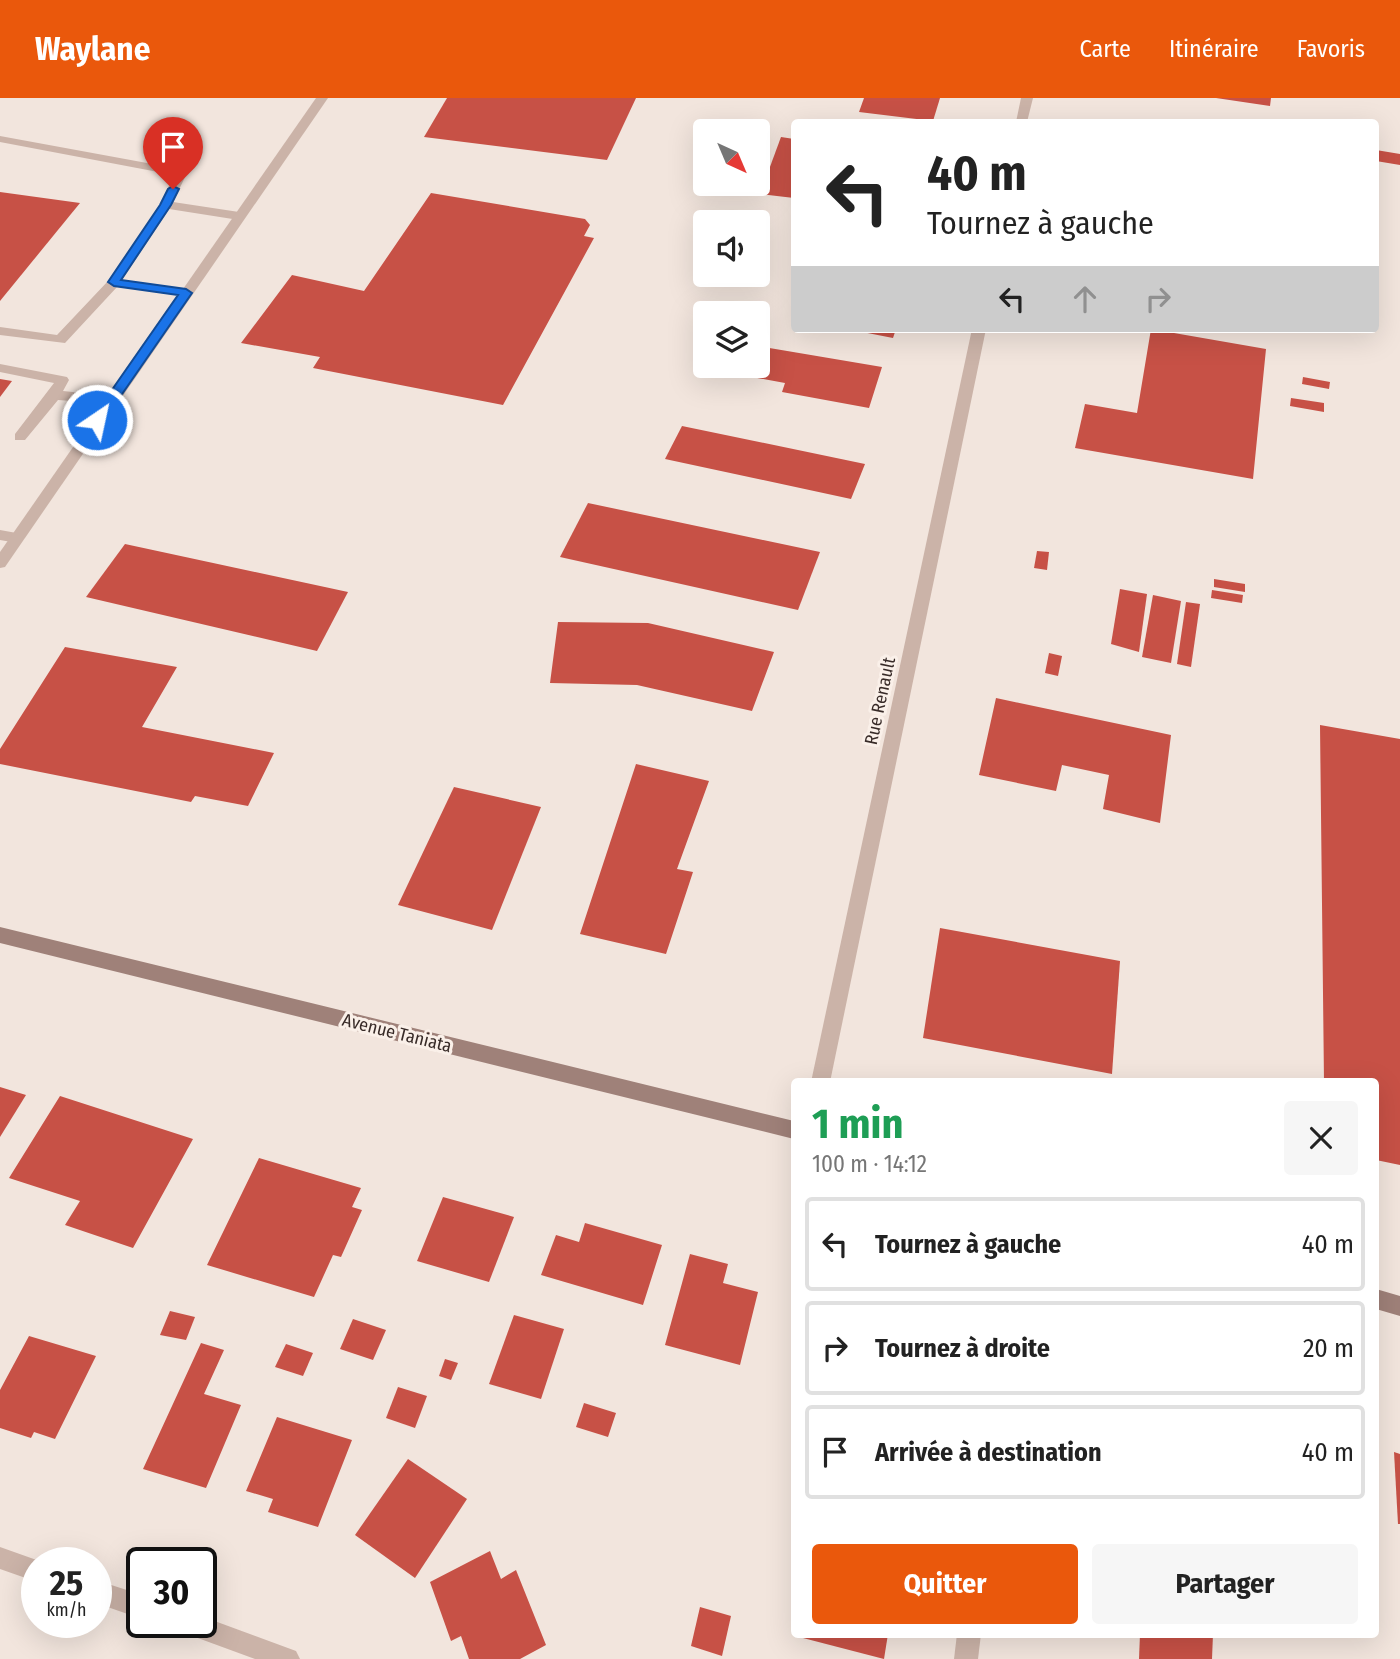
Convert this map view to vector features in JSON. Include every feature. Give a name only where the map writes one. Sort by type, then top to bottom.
[{"type":"main road","name":"Avenue Taniata","points":[[0,935],[791,1129]]},
{"type":"main road","points":[[1379,1300],[1400,1306]]},
{"type":"street","points":[[0,563],[322,98]]},
{"type":"street","points":[[1023,119],[1027,98]]},
{"type":"street","points":[[0,139],[181,173],[166,205],[114,282],[60,340],[0,331]]},
{"type":"street","points":[[166,205],[239,216]]},
{"type":"street","points":[[114,282],[186,293]]},
{"type":"street","name":"Rue Renault","points":[[821,1078],[978,333]]},
{"type":"street","points":[[0,368],[62,380],[54,395],[20,437]]},
{"type":"street","points":[[54,395],[111,400]]},
{"type":"street","points":[[0,535],[17,538]]},
{"type":"street","points":[[0,1558],[21,1565]]},
{"type":"street","points":[[217,1634],[288,1659]]},
{"type":"street","points":[[966,1659],[969,1638]]},
{"type":"building","points":[[447,98],[636,98],[607,160],[424,137]]},
{"type":"building","points":[[864,98],[940,98],[934,119],[859,112]]},
{"type":"building","points":[[1216,98],[1271,98],[1270,106]]},
{"type":"building","points":[[781,137],[791,139],[791,198],[770,195],[770,167]]},
{"type":"building","points":[[1379,150],[1400,154],[1400,165],[1379,162]]},
{"type":"building","points":[[0,192],[80,203],[0,301]]},
{"type":"building","points":[[431,193],[585,219],[590,225],[584,236],[594,238],[503,405],[313,368],[320,357],[241,343],[292,275],[364,291]]},
{"type":"building","points":[[867,333],[895,333],[893,338]]},
{"type":"building","points":[[1150,333],[1174,333],[1266,349],[1253,479],[1075,448],[1085,404],[1137,413]]},
{"type":"building","points":[[770,348],[882,367],[869,408],[782,392],[785,383],[758,378],[770,378]]},
{"type":"building","points":[[1303,377],[1330,382],[1329,389],[1302,384]]},
{"type":"building","points":[[0,379],[12,381],[0,397]]},
{"type":"building","points":[[1291,398],[1324,403],[1324,412],[1290,406]]},
{"type":"building","points":[[682,426],[865,464],[851,499],[665,459]]},
{"type":"building","points":[[588,503],[820,552],[798,610],[560,557]]},
{"type":"building","points":[[125,544],[348,592],[317,651],[86,597]]},
{"type":"building","points":[[1037,551],[1049,552],[1047,570],[1034,568]]},
{"type":"building","points":[[1214,579],[1245,584],[1245,592],[1214,587]]},
{"type":"building","points":[[1120,589],[1147,594],[1139,652],[1111,644]]},
{"type":"building","points":[[1212,590],[1243,595],[1242,603],[1211,598]]},
{"type":"building","points":[[1153,595],[1181,601],[1171,663],[1142,657]]},
{"type":"building","points":[[1186,602],[1200,604],[1191,667],[1177,664]]},
{"type":"building","points":[[558,622],[648,623],[774,652],[752,711],[637,685],[550,683]]},
{"type":"building","points":[[65,647],[177,667],[142,727],[274,753],[248,806],[195,796],[191,802],[0,764],[0,749]]},
{"type":"building","points":[[1049,653],[1062,656],[1058,676],[1045,673]]},
{"type":"building","points":[[996,698],[1171,735],[1160,823],[1103,809],[1109,775],[1062,765],[1056,791],[979,775]]},
{"type":"building","points":[[1320,725],[1400,739],[1400,1165],[1379,1161],[1379,1078],[1324,1078]]},
{"type":"building","points":[[636,764],[709,781],[677,869],[693,872],[666,954],[580,934]]},
{"type":"building","points":[[454,787],[541,807],[492,930],[398,905]]},
{"type":"building","points":[[940,928],[1120,961],[1112,1074],[923,1038]]},
{"type":"building","points":[[0,1087],[26,1095],[0,1137]]},
{"type":"building","points":[[60,1096],[193,1139],[133,1248],[65,1225],[80,1201],[9,1178]]},
{"type":"building","points":[[259,1158],[361,1188],[352,1207],[362,1210],[341,1257],[333,1255],[314,1297],[207,1265]]},
{"type":"building","points":[[443,1197],[514,1217],[489,1282],[417,1261]]},
{"type":"building","points":[[585,1223],[662,1245],[643,1305],[541,1275],[556,1235],[579,1242]]},
{"type":"building","points":[[690,1254],[728,1264],[723,1283],[758,1292],[740,1365],[665,1345]]},
{"type":"building","points":[[170,1311],[195,1317],[186,1340],[160,1335]]},
{"type":"building","points":[[514,1315],[564,1329],[541,1399],[489,1384]]},
{"type":"building","points":[[353,1319],[386,1330],[373,1360],[340,1349]]},
{"type":"building","points":[[29,1336],[96,1356],[55,1439],[34,1432],[31,1438],[0,1428],[0,1390]]},
{"type":"building","points":[[201,1343],[224,1350],[204,1394],[241,1405],[206,1488],[143,1469]]},
{"type":"building","points":[[286,1344],[313,1353],[303,1376],[275,1367]]},
{"type":"building","points":[[445,1359],[458,1363],[451,1380],[439,1376]]},
{"type":"building","points":[[398,1387],[427,1396],[415,1428],[386,1418]]},
{"type":"building","points":[[584,1403],[616,1413],[608,1437],[576,1427]]},
{"type":"building","points":[[277,1417],[352,1440],[318,1527],[268,1512],[273,1499],[246,1491]]},
{"type":"building","points":[[1394,1452],[1400,1454],[1400,1524],[1398,1524]]},
{"type":"building","points":[[408,1459],[467,1499],[415,1578],[355,1535]]},
{"type":"building","points":[[490,1551],[501,1579],[516,1570],[546,1645],[520,1659],[469,1659],[461,1636],[451,1641],[430,1582]]},
{"type":"building","points":[[700,1607],[731,1616],[722,1656],[691,1646]]},
{"type":"building","points":[[803,1638],[887,1638],[884,1659]]},
{"type":"building","points":[[1140,1638],[1213,1638],[1212,1659],[1139,1659]]},
{"type":"route","points":[[97,420],[186,293],[114,282],[166,205],[173,189]]}]
